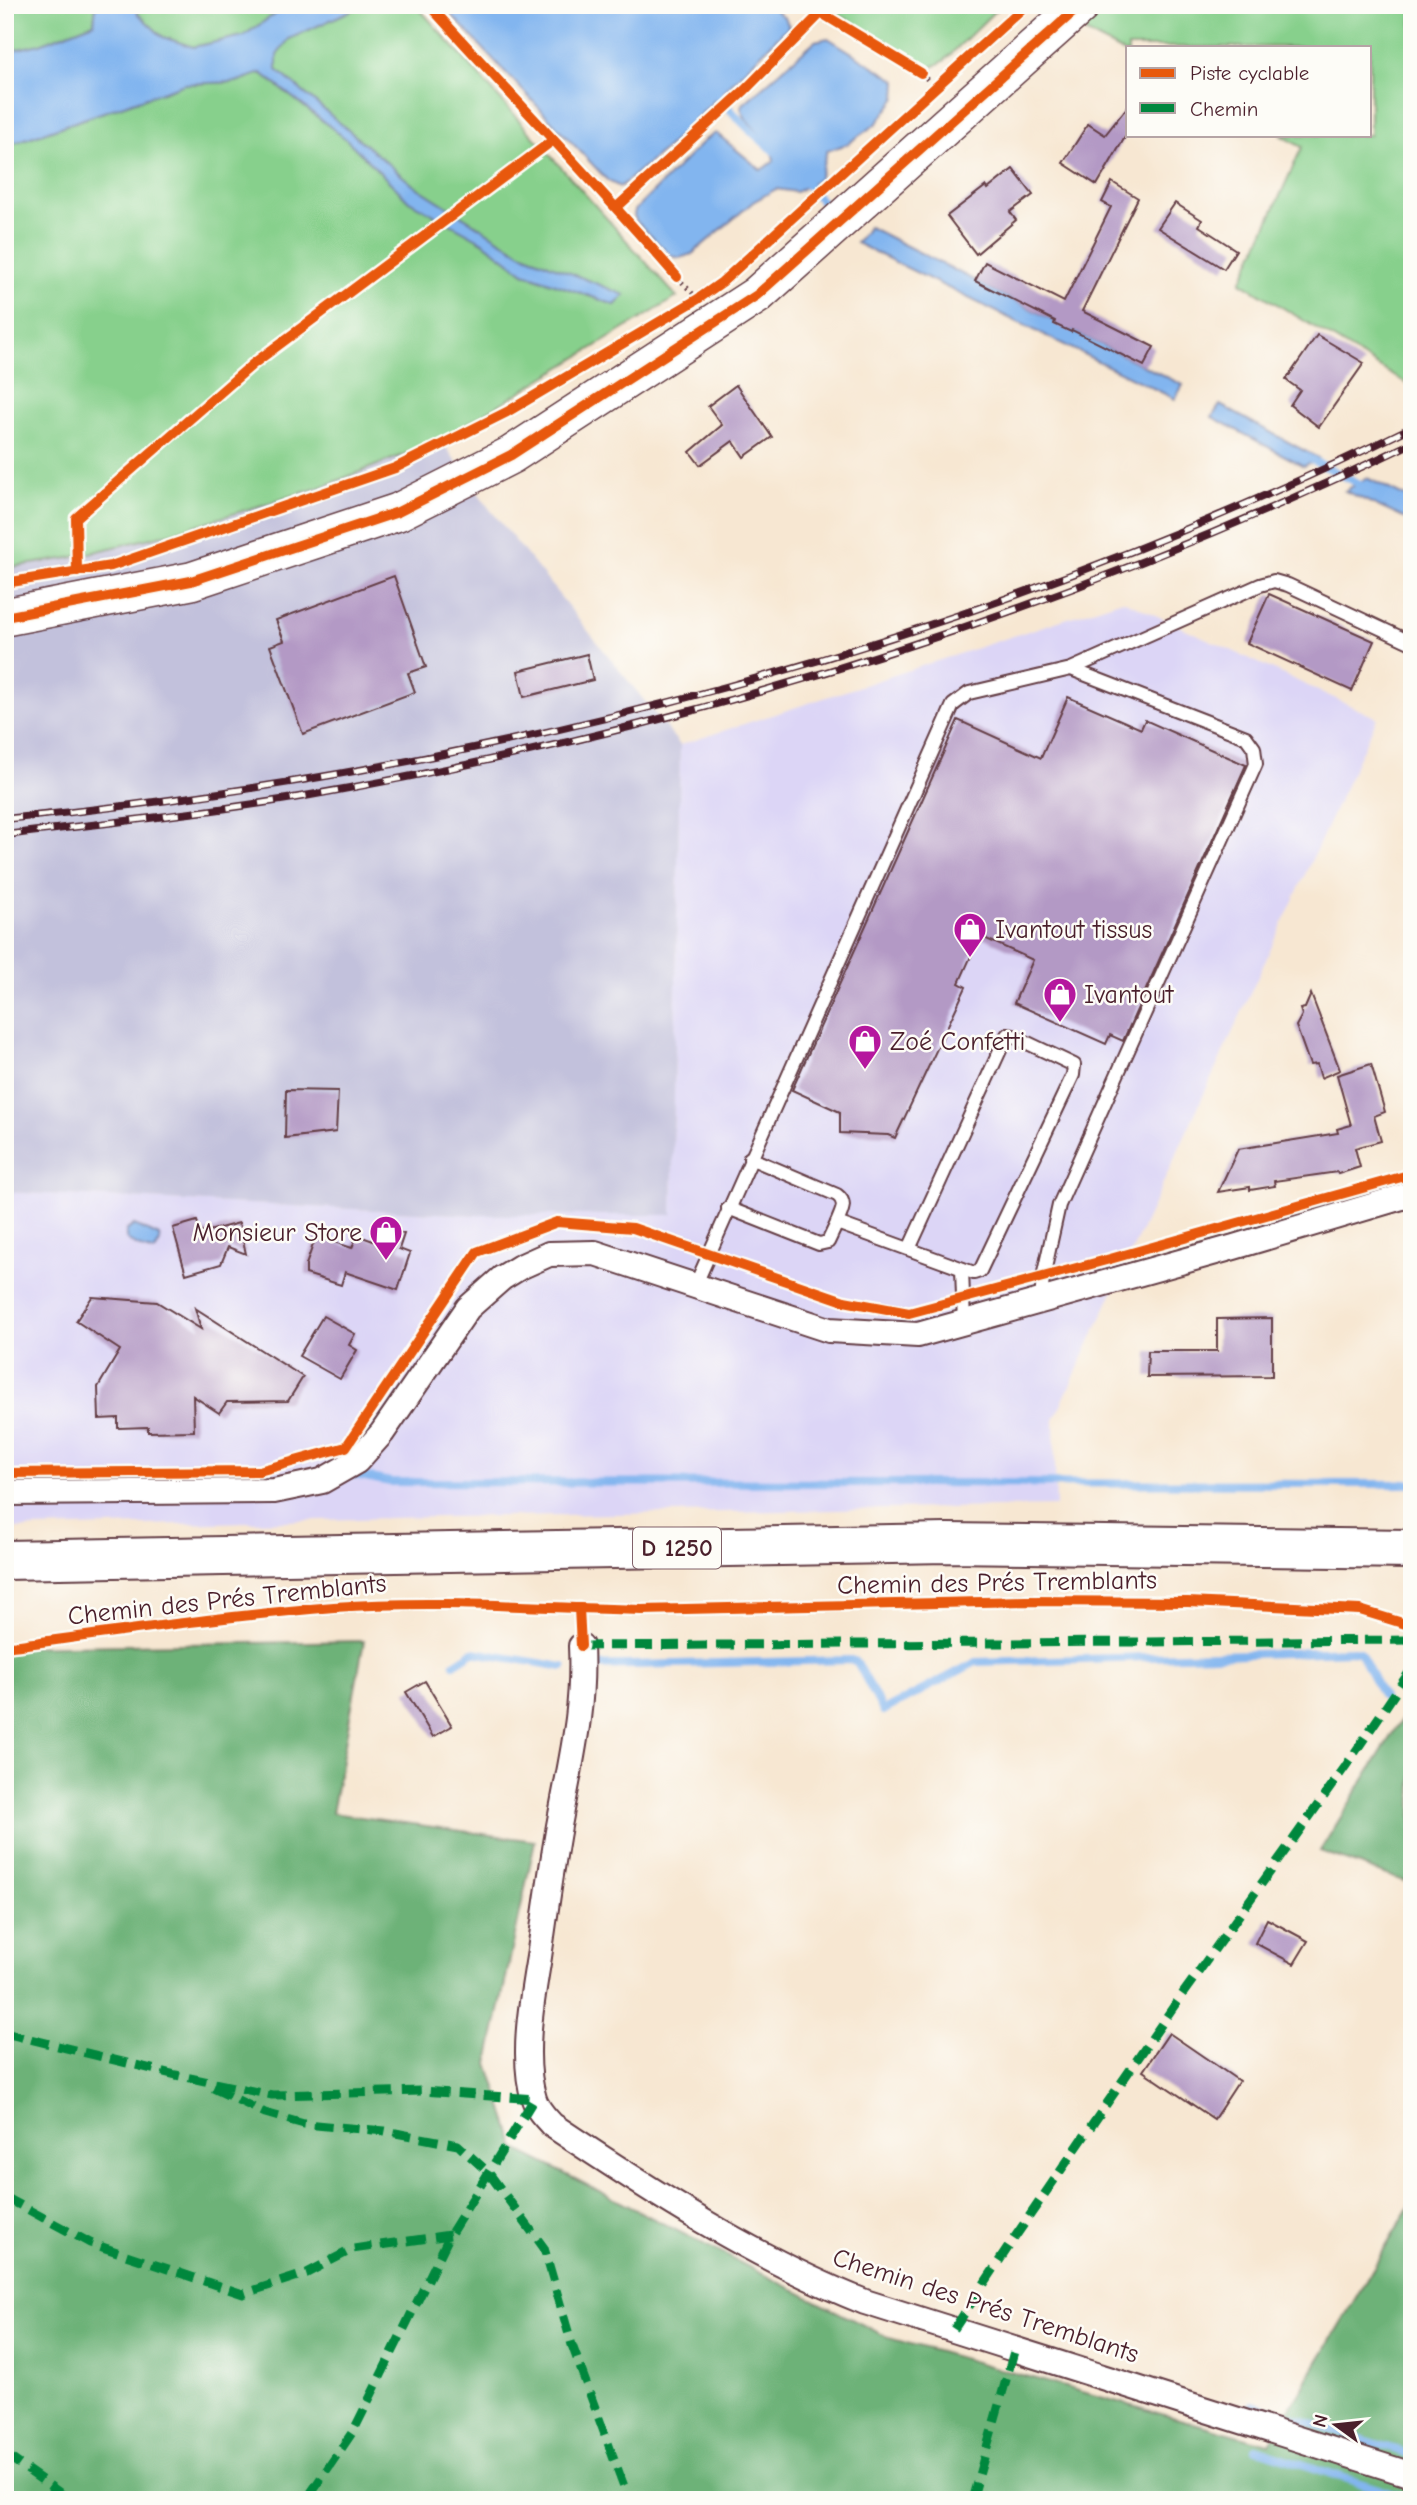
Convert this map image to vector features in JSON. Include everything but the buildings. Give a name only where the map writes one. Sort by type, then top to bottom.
[{"type":"main road","points":[[5,617],[191,581],[398,512],[511,455],[757,295],[1081,5]]},
{"type":"main road","name":"D 1250","points":[[5,1560],[947,1542],[1412,1549]]},
{"type":"street","points":[[5,1493],[274,1491],[322,1481],[357,1461],[382,1433],[468,1308],[502,1278],[549,1254],[595,1253],[829,1330],[918,1335],[1412,1194]]},
{"type":"street","name":"Chemin des Prés Tremblants","points":[[581,1646],[579,1723],[561,1815],[530,2033],[530,2073],[534,2099],[539,2111],[552,2125],[699,2219],[829,2287],[865,2302],[1412,2475]]},
{"type":"lane","points":[[695,1286],[953,705],[969,693],[1071,669],[1274,581],[1412,643]]},
{"type":"lane","points":[[1041,1301],[1043,1277],[1059,1205],[1256,764],[1254,748],[1246,737],[1071,669]]},
{"type":"lane","points":[[837,1223],[962,1269],[974,1273],[980,1271],[1073,1075],[1074,1065],[1013,1035],[1007,1035],[909,1249]]},
{"type":"lane","points":[[728,1208],[819,1244],[828,1242],[837,1223],[844,1205],[837,1195],[750,1158]]},
{"type":"lane","points":[[962,1269],[964,1322]]},
{"type":"path","points":[[921,73],[934,88]]},
{"type":"path","points":[[677,277],[698,299]]},
{"type":"shaded area","points":[[441,440],[489,508],[680,745],[672,1215],[477,1215],[5,1192],[5,568],[70,558],[171,533],[324,486]]},
{"type":"shaded area","points":[[1123,600],[1377,718],[1054,1420],[1056,1506],[390,1518],[5,1529],[5,1192],[477,1215],[672,1215],[680,745]]},
{"type":"green space","points":[[5,5],[96,5],[94,23],[40,44],[5,52]]},
{"type":"green space","points":[[135,5],[288,5],[243,36],[193,47],[163,37],[138,14]]},
{"type":"green space","points":[[363,5],[416,5],[677,297],[441,440],[324,486],[171,533],[70,558],[5,568],[5,146],[185,84],[236,82],[261,73],[346,139],[409,201],[483,242],[524,273],[615,305],[624,296],[521,253],[413,185],[277,70],[277,55],[289,39]]},
{"type":"green space","points":[[823,5],[1001,5],[944,61],[930,68]]},
{"type":"green space","points":[[1109,5],[1412,5],[1412,387],[1241,282],[1302,147],[1282,136],[1372,136],[1372,46],[1126,46],[1126,54],[1081,30]]},
{"type":"green space","points":[[364,1641],[332,1813],[535,1841],[488,2063],[516,2149],[889,2338],[1269,2444],[1412,2203],[1412,2500],[5,2500],[5,1647]]},
{"type":"green space","points":[[1412,1702],[1412,1884],[1320,1851]]},
{"type":"water","points":[[96,5],[135,5],[138,14],[163,37],[193,47],[243,36],[288,5],[363,5],[289,39],[277,55],[277,70],[413,185],[521,253],[625,295],[615,305],[524,273],[483,242],[409,201],[346,139],[261,73],[236,82],[185,84],[5,146],[5,52],[40,44],[94,23]]},
{"type":"water","points":[[442,5],[769,5],[785,18],[789,26],[669,146],[620,187],[608,181]]},
{"type":"water","points":[[828,38],[897,81],[896,98],[876,124],[847,144],[827,151],[819,179],[796,192],[776,189],[753,202],[692,254],[680,258],[671,256],[636,221],[635,210],[706,139],[716,133],[761,170],[774,161],[768,146],[746,119],[741,106],[815,41]]},
{"type":"water","points":[[869,227],[1183,385],[1175,399],[856,243]]},
{"type":"water","points":[[1220,405],[1318,458],[1304,466],[1212,417]]},
{"type":"water","points":[[1367,478],[1412,500],[1412,522],[1345,491]]},
{"type":"water","points":[[134,1225],[159,1236],[160,1242],[155,1251],[140,1247],[126,1238],[126,1231]]},
{"type":"waterway","points":[[714,88],[742,122],[775,152]]},
{"type":"waterway","points":[[801,178],[836,214]]},
{"type":"waterway","points":[[1305,456],[1365,487]]},
{"type":"waterway","points":[[346,1473],[390,1482],[1412,1484]]},
{"type":"waterway","points":[[587,1666],[851,1660],[857,1662],[883,1711],[976,1662],[1355,1651],[1360,1652],[1383,1697]]},
{"type":"waterway","points":[[454,1664],[473,1652],[563,1667]]},
{"type":"waterway","points":[[1253,2405],[1412,2455]]},
{"type":"waterway","points":[[1256,2449],[1412,2500]]},
{"type":"railway","points":[[5,819],[188,798],[369,768],[549,732],[726,687],[902,634],[1075,573],[1245,504],[1412,427]]},
{"type":"railway","points":[[5,835],[193,813],[305,796],[448,769],[731,700],[871,658],[1009,612],[1145,560],[1279,504],[1412,443]]},
{"type":"marked path","points":[[581,1646],[1412,1640]]},
{"type":"marked path","points":[[954,2329],[1174,2006],[1345,1767],[1412,1668]]},
{"type":"marked path","points":[[5,2033],[176,2075],[272,2095],[422,2091],[534,2099],[450,2235],[354,2430],[306,2500]]},
{"type":"marked path","points":[[213,2088],[265,2113],[304,2124],[385,2131],[458,2145],[488,2172],[544,2248],[572,2345],[629,2500]]},
{"type":"marked path","points":[[5,2197],[90,2243],[243,2294],[307,2273],[353,2249],[450,2235]]},
{"type":"marked path","points":[[972,2500],[1015,2348]]},
{"type":"marked path","points":[[5,2454],[70,2500]]},
{"type":"cycle path","points":[[429,5],[677,277]]},
{"type":"cycle path","points":[[808,5],[921,73]]},
{"type":"cycle path","points":[[5,583],[111,566],[395,468],[507,412],[698,299],[722,282],[1026,5]]},
{"type":"cycle path","points":[[5,617],[191,581],[398,512],[511,455],[757,295],[1081,5]]},
{"type":"cycle path","points":[[617,207],[745,90],[821,13]]},
{"type":"cycle path","points":[[77,572],[76,518],[253,364],[552,141]]},
{"type":"cycle path","points":[[5,1473],[259,1471],[346,1447],[477,1252],[557,1222],[633,1228],[844,1301],[909,1313],[1412,1174]]},
{"type":"cycle path","points":[[579,1608],[642,1610],[1025,1601],[1188,1602],[1360,1610],[1412,1626]]},
{"type":"cycle path","points":[[5,1647],[293,1611],[365,1605],[426,1604],[579,1608],[581,1646]]},
{"type":"place","name":"Ivantout tissus","points":[[970,959]]},
{"type":"place","name":"Ivantout","points":[[1060,1024]]},
{"type":"place","name":"Zoé Confetti","points":[[865,1071]]},
{"type":"place","name":"Monsieur Store","points":[[386,1262]]}]
